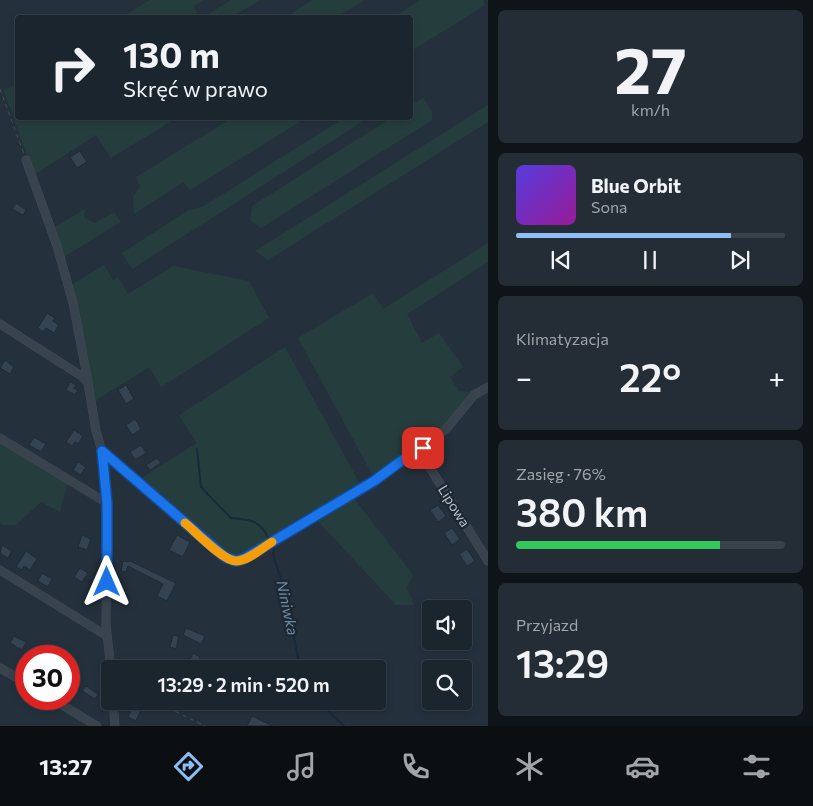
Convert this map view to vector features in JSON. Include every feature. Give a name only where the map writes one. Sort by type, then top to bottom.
[{"type":"street","points":[[26,160],[57,246],[73,303],[96,431],[102,451],[107,503],[109,660]]},
{"type":"street","points":[[0,324],[83,377],[88,383]]},
{"type":"street","points":[[102,451],[225,557],[236,561],[245,558],[366,486],[419,450],[448,427],[474,395],[488,387]]},
{"type":"street","points":[[0,438],[107,503]]},
{"type":"street","name":"Lipowa","points":[[419,450],[488,561]]},
{"type":"street","points":[[0,570],[108,636]]},
{"type":"street","points":[[0,668],[15,677]]},
{"type":"street","points":[[70,710],[97,726]]},
{"type":"street","points":[[114,710],[115,726]]},
{"type":"path","points":[[0,89],[26,160]]},
{"type":"path","points":[[172,710],[205,726]]},
{"type":"green space","points":[[150,0],[204,0],[194,6],[198,15],[125,15]]},
{"type":"green space","points":[[231,0],[260,0],[235,15],[206,15]]},
{"type":"green space","points":[[313,0],[365,0],[340,15],[288,15]]},
{"type":"green space","points":[[421,0],[483,0],[485,5],[413,50],[413,15],[396,15]]},
{"type":"green space","points":[[15,84],[15,120],[174,120],[111,158],[96,135],[34,175],[4,91]]},
{"type":"green space","points":[[423,98],[432,111],[432,120],[261,228],[250,220],[252,206],[388,120],[413,120],[413,104]]},
{"type":"green space","points":[[488,105],[488,122],[268,260],[255,251]]},
{"type":"green space","points":[[229,120],[303,120],[190,190],[183,182],[134,214],[133,197],[140,187],[136,177]]},
{"type":"green space","points":[[341,120],[365,120],[132,269],[122,253],[187,211],[204,206]]},
{"type":"green space","points":[[85,209],[84,218],[95,223],[114,212],[121,222],[62,258],[52,229]]},
{"type":"green space","points":[[488,243],[488,262],[407,314],[422,343],[439,333],[463,367],[450,377],[459,391],[470,392],[448,422],[419,446],[373,476],[298,338],[373,293],[383,309]]},
{"type":"green space","points":[[104,265],[113,280],[118,277],[128,294],[173,266],[249,281],[269,318],[161,387],[149,367],[95,401],[71,285]]},
{"type":"green space","points":[[285,347],[360,484],[238,558],[227,553],[140,479],[197,443],[179,415]]},
{"type":"green space","points":[[0,442],[68,482],[60,512],[41,502],[16,525],[2,525],[0,523]]},
{"type":"green space","points":[[353,497],[413,575],[407,587],[414,605],[396,605],[317,520]]},
{"type":"building","points":[[80,151],[87,162],[77,168],[70,157]]},
{"type":"building","points":[[16,203],[26,210],[23,215],[12,209]]},
{"type":"building","points":[[47,313],[55,318],[53,321],[59,325],[54,333],[46,328],[43,332],[38,328]]},
{"type":"building","points":[[5,360],[14,367],[10,374],[0,368]]},
{"type":"building","points":[[70,382],[76,385],[74,388],[78,390],[75,395],[66,390]]},
{"type":"building","points":[[126,385],[134,399],[126,404],[118,390]]},
{"type":"building","points":[[135,419],[141,429],[132,435],[126,425]]},
{"type":"building","points":[[74,430],[83,436],[78,444],[75,442],[72,446],[66,442]]},
{"type":"building","points":[[34,437],[46,444],[41,452],[29,445]]},
{"type":"building","points":[[141,445],[146,453],[135,460],[130,452]]},
{"type":"building","points":[[157,458],[161,463],[150,470],[146,465]]},
{"type":"building","points":[[78,462],[86,467],[80,475],[73,470]]},
{"type":"building","points":[[438,505],[446,516],[438,522],[430,510]]},
{"type":"building","points":[[452,528],[460,539],[452,545],[444,533]]},
{"type":"building","points":[[82,535],[91,539],[87,550],[78,547]]},
{"type":"building","points":[[177,535],[190,542],[183,557],[169,550]]},
{"type":"building","points":[[2,545],[12,551],[8,558],[0,553]]},
{"type":"building","points":[[467,549],[475,561],[467,566],[459,554]]},
{"type":"building","points":[[26,551],[37,559],[30,570],[24,566],[22,570],[16,567]]},
{"type":"building","points":[[123,561],[130,561],[176,583],[167,601],[157,596],[163,584],[128,566],[126,572],[121,571]]},
{"type":"building","points":[[80,568],[88,573],[82,582],[74,577]]},
{"type":"building","points":[[42,573],[52,579],[48,587],[38,581]]},
{"type":"building","points":[[186,628],[205,636],[201,644],[183,635]]},
{"type":"building","points":[[173,635],[179,636],[176,649],[170,647]]},
{"type":"building","points":[[14,636],[26,642],[24,645],[15,646],[10,643]]},
{"type":"building","points":[[193,653],[200,657],[199,659],[201,660],[190,660]]},
{"type":"building","points":[[86,686],[98,694],[95,699],[82,691]]},
{"type":"building","points":[[131,710],[141,710],[136,721],[128,717]]},
{"type":"building","points":[[252,716],[260,720],[273,726],[247,726]]},
{"type":"waterway","name":"Niniwka","points":[[197,449],[201,487],[231,518],[243,519],[257,524],[268,537]]},
{"type":"waterway","name":"Niniwka","points":[[274,548],[273,554],[287,599],[298,660]]},
{"type":"waterway","name":"Niniwka","points":[[327,710],[344,726]]},
{"type":"slow traffic","points":[[185,523],[225,557],[236,561],[245,558],[272,542]]},
{"type":"route","points":[[107,582],[107,503],[102,451],[225,557],[236,561],[245,558],[374,481],[408,456],[423,448]]}]
